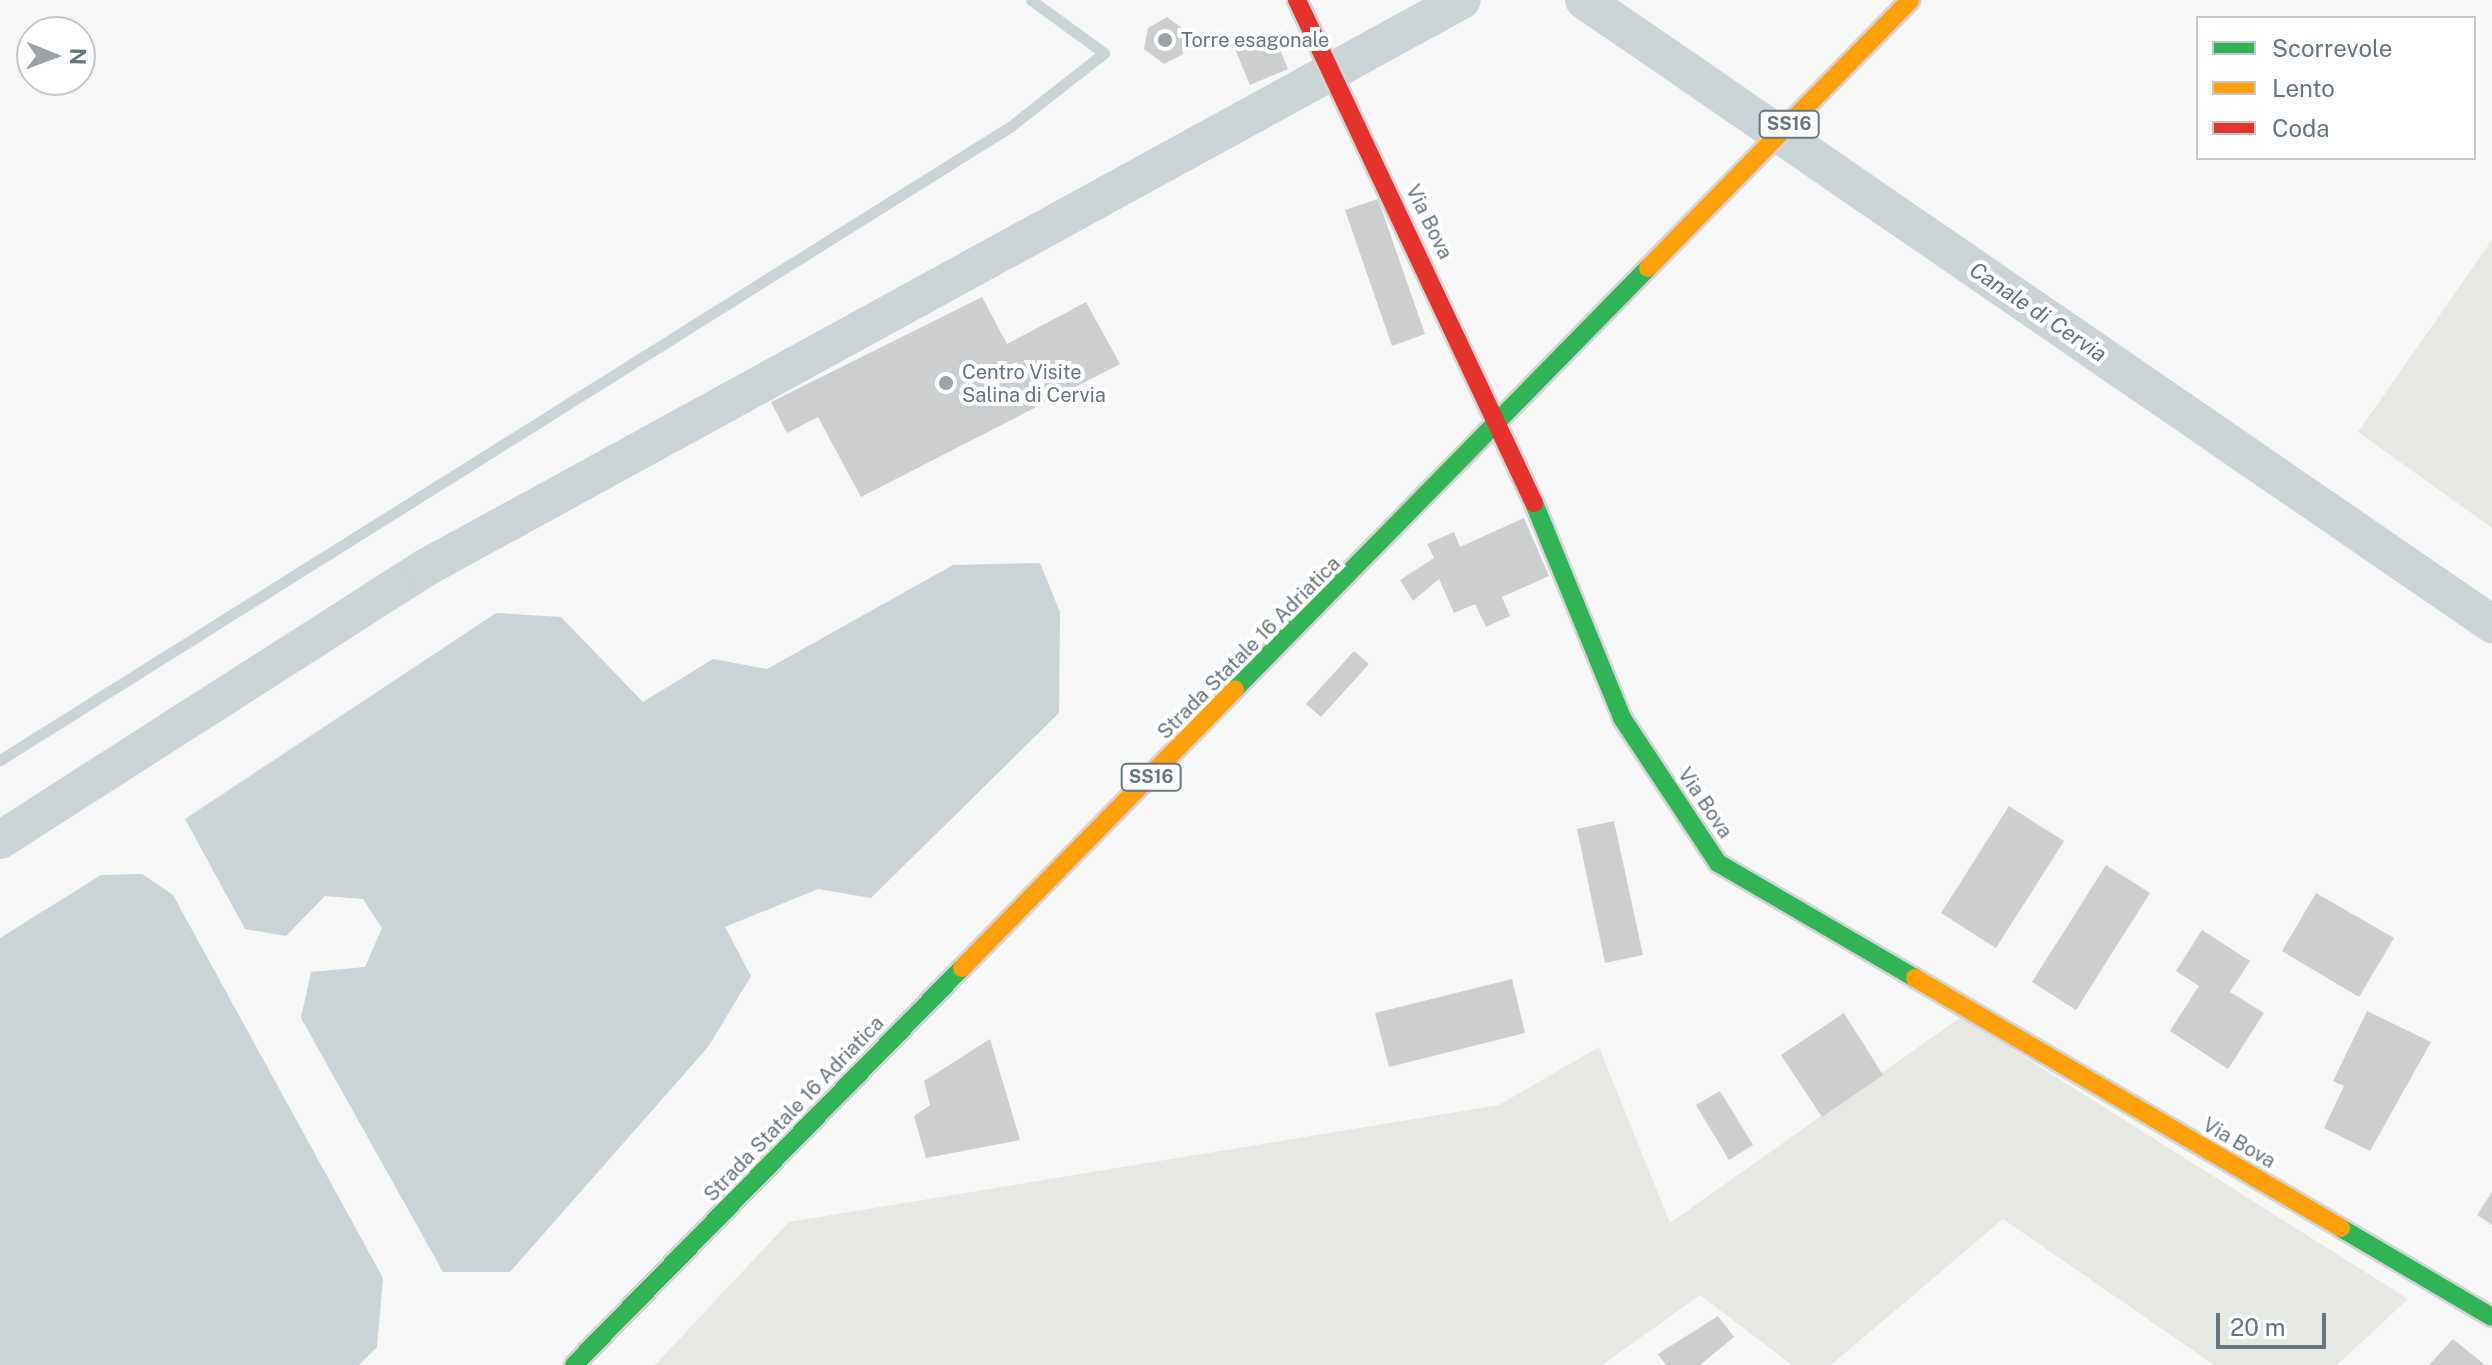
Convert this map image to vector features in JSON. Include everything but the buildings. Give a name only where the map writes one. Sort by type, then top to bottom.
[{"type":"main road","name":"Via Bova","points":[[1297,0],[1345,90],[1502,423],[1622,718],[1718,863],[2492,1317]]},
{"type":"main road","name":"Strada Statale 16 Adriatica","points":[[574,1365],[1502,423],[1726,187],[1910,0]]},
{"type":"shaded area","points":[[2492,240],[2492,528],[2358,432]]},
{"type":"shaded area","points":[[1040,563],[1060,612],[1059,713],[871,898],[818,889],[725,927],[751,976],[708,1047],[510,1272],[443,1272],[301,1018],[311,972],[365,967],[382,928],[363,899],[325,896],[286,936],[245,929],[185,819],[496,613],[561,617],[643,702],[713,659],[767,669],[953,565]]},
{"type":"shaded area","points":[[142,874],[173,895],[383,1278],[377,1347],[359,1365],[0,1365],[0,938],[101,875]]},
{"type":"shaded area","points":[[1961,1017],[2408,1299],[2337,1365],[2214,1365],[2003,1219],[1831,1365],[1792,1365],[1700,1295],[1602,1365],[655,1365],[789,1222],[1499,1105],[1599,1047],[1670,1223]]},
{"type":"waterway","points":[[0,760],[1011,126],[1104,53],[1031,0]]},
{"type":"waterway","points":[[0,840],[425,568],[1462,0]]},
{"type":"waterway","name":"Canale di Cervia","points":[[1584,0],[2492,624]]},
{"type":"traffic: fast","points":[[1235,689],[1648,268]]},
{"type":"traffic: fast","points":[[1534,503],[1622,718],[1718,863],[1915,978]]},
{"type":"traffic: fast","points":[[574,1365],[962,968]]},
{"type":"traffic: fast","points":[[2341,1228],[2492,1317]]},
{"type":"traffic: slow","points":[[1648,268],[1910,0]]},
{"type":"traffic: slow","points":[[962,968],[1235,689]]},
{"type":"traffic: slow","points":[[1915,978],[2341,1228]]},
{"type":"traffic: jam","points":[[1297,0],[1534,503]]},
{"type":"place","name":"Torre esagonale","points":[[1165,40]]},
{"type":"place","name":"Centro Visite Salina di Cervia","points":[[946,383]]}]
